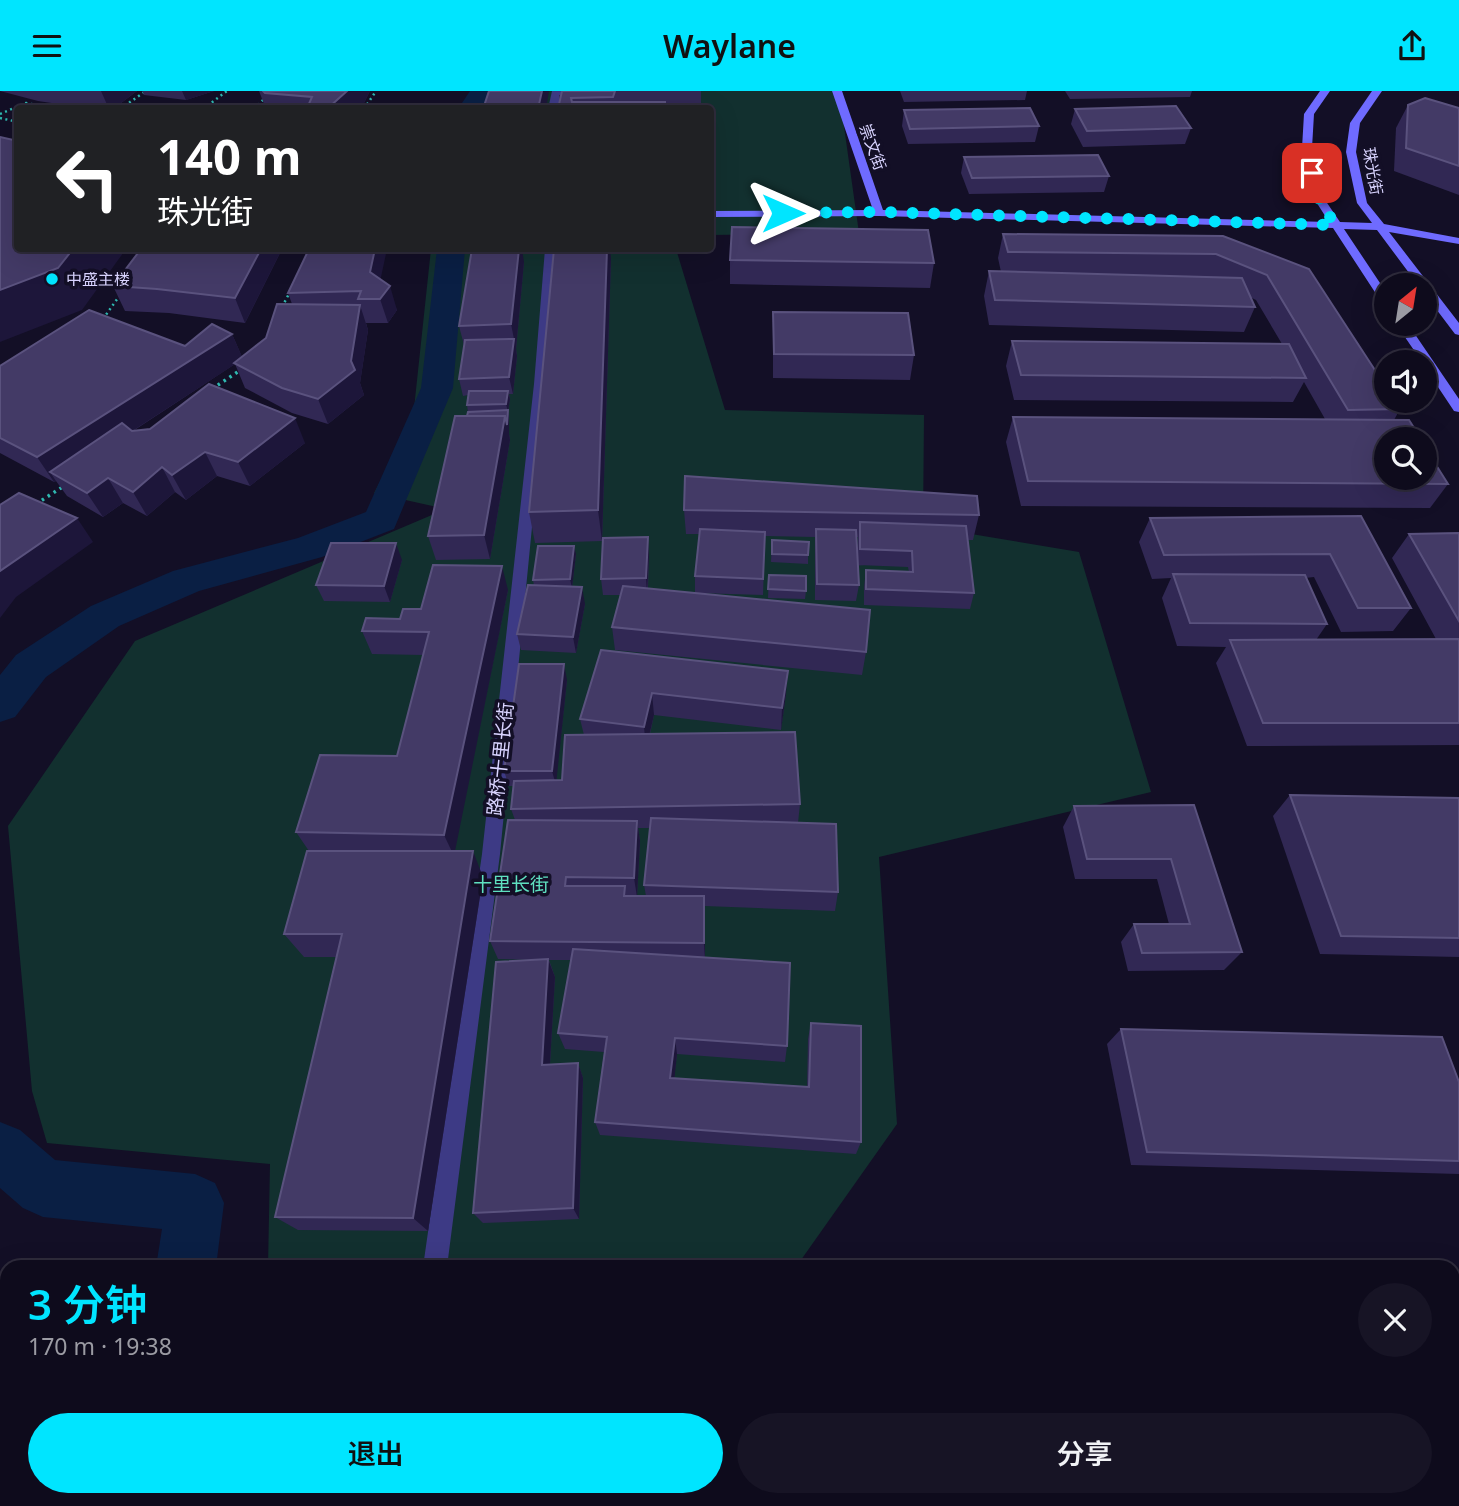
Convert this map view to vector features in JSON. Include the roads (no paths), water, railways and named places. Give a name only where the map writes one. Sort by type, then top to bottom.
[{"type":"main road","name":"崇文街","points":[[837,91],[879,212]]},
{"type":"main road","points":[[1325,91],[1309,114],[1307,148],[1318,197],[1374,283]]},
{"type":"main road","name":"珠光街","points":[[1377,91],[1355,123],[1351,152],[1362,203],[1415,273]]},
{"type":"main road","points":[[714,214],[879,212],[1335,225],[1380,227],[1459,241]]},
{"type":"main road","name":"珠光街","points":[[1437,302],[1459,331]]},
{"type":"main road","points":[[1410,336],[1459,408]]},
{"type":"street","name":"路桥十里长街","points":[[436,1260],[491,854],[540,384],[551,252]]},
{"type":"waterway","points":[[473,105],[482,91]]},
{"type":"waterway","points":[[0,705],[31,666],[105,616],[187,581],[309,548],[381,520],[437,388],[451,252]]},
{"type":"waterway","points":[[0,1150],[43,1188],[195,1203],[187,1260]]},
{"type":"place","name":"中盛主楼","points":[[52,279]]},
{"type":"park label","name":"十里长街","points":[[511,884]]}]
